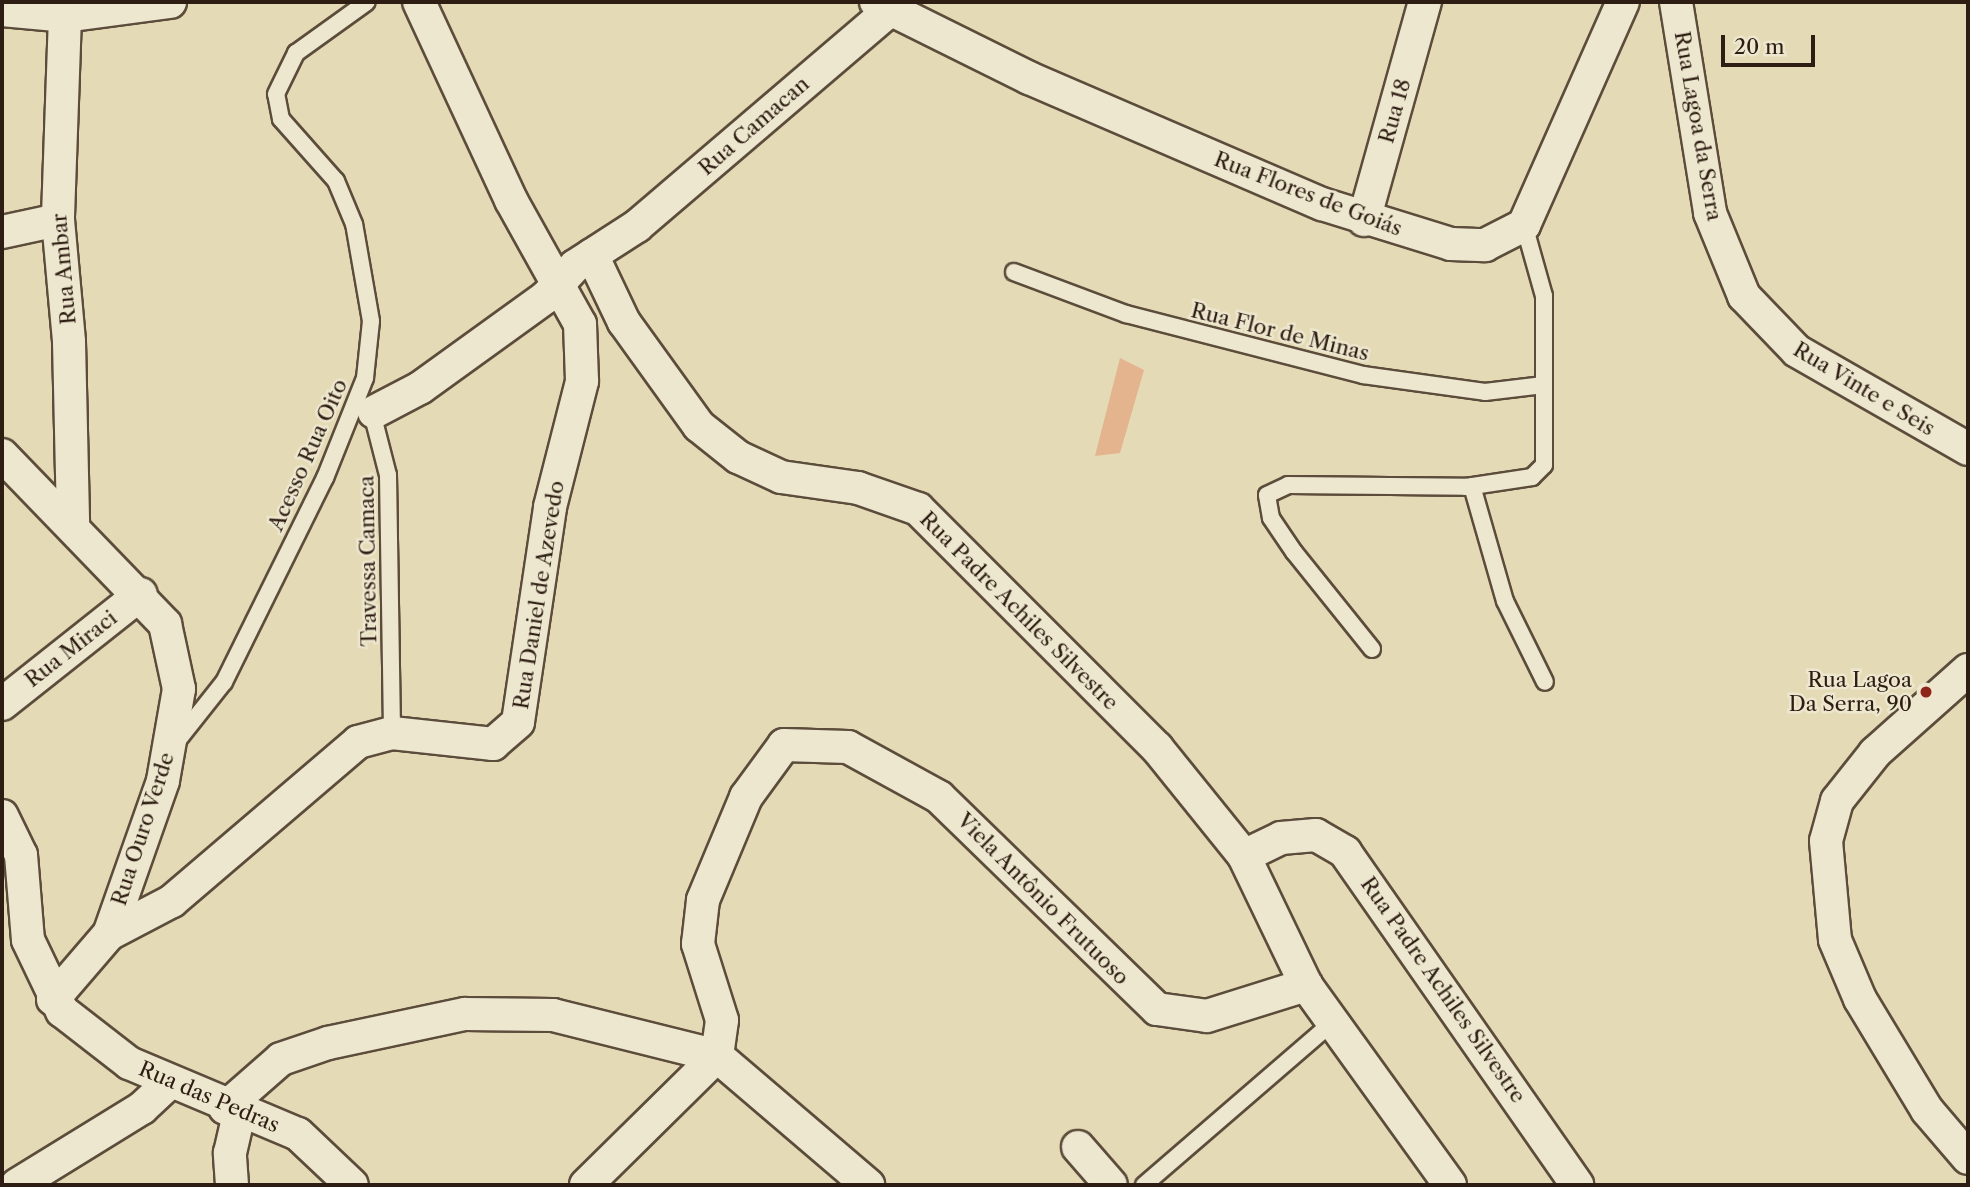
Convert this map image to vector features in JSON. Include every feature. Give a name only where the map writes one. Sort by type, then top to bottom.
[{"type":"street","points":[[2,10],[65,16],[170,2]]},
{"type":"street","points":[[419,2],[511,200],[560,281]]},
{"type":"street","name":"Rua 18","points":[[1364,220],[1425,2]]},
{"type":"street","points":[[1524,225],[1623,2]]},
{"type":"street","name":"Rua Lagoa da Serra","points":[[1676,2],[1710,213],[1731,271],[1764,322]]},
{"type":"street","name":"Rua Camacan","points":[[367,404],[420,387],[604,249],[884,5]]},
{"type":"street","name":"Rua Flores de Goiás","points":[[884,5],[1029,78],[1364,220],[1451,244],[1485,244],[1524,225]]},
{"type":"street","name":"Rua Ambar","points":[[65,16],[58,220],[69,342],[73,522]]},
{"type":"street","points":[[2,232],[58,220]]},
{"type":"street","name":"Rua Padre Achiles Silvestre","points":[[604,249],[624,322],[699,426],[738,457],[781,477],[858,488],[933,520],[1157,748],[1244,856],[1306,985],[1450,1185]]},
{"type":"street","name":"Rua Daniel de Azevedo","points":[[108,934],[172,901],[342,751],[392,733],[493,744],[518,722],[550,507],[582,381],[580,324],[560,281]]},
{"type":"street","name":"Rua Vinte e Seis","points":[[1764,322],[1797,351],[1968,449]]},
{"type":"street","name":"Rua Ouro Verde","points":[[2,455],[73,522],[141,594],[165,624],[175,653],[179,689],[170,749],[108,934],[53,999]]},
{"type":"street","name":"Rua Miraci","points":[[2,704],[141,594]]},
{"type":"street","points":[[1968,670],[1875,752],[1837,801],[1826,841],[1835,940],[1860,999],[1927,1110],[1968,1158]]},
{"type":"street","name":"Viela Antônio Frutuoso","points":[[717,1056],[722,1020],[698,944],[703,901],[746,797],[784,745],[848,747],[939,797],[1157,1009],[1208,1016],[1306,985]]},
{"type":"street","name":"Rua das Pedras","points":[[2,816],[21,855],[28,940],[53,999],[88,1034],[169,1083],[308,1141],[352,1185]]},
{"type":"street","name":"Rua Padre Achiles Silvestre","points":[[1244,856],[1281,838],[1316,835],[1345,852],[1577,1185]]},
{"type":"street","points":[[232,1185],[232,1111],[264,1071],[293,1054],[465,1014],[552,1015],[717,1056],[868,1185]]},
{"type":"street","points":[[586,1185],[717,1056]]},
{"type":"street","points":[[17,1185],[142,1108],[169,1083]]},
{"type":"street","points":[[1078,1147],[1111,1185]]},
{"type":"lane","name":"Acesso Rua Oito","points":[[170,749],[224,682],[367,404],[371,321],[361,252],[336,181],[281,118],[276,83],[312,38],[367,2]]},
{"type":"lane","points":[[1372,649],[1294,552],[1271,518],[1267,495],[1288,485],[1472,486],[1532,477],[1544,465],[1542,275],[1524,225]]},
{"type":"lane","name":"Rua Flor de Minas","points":[[1014,272],[1126,314],[1363,375],[1485,392],[1544,385]]},
{"type":"lane","name":"Travessa Camaca","points":[[367,404],[387,475],[392,733]]},
{"type":"lane","points":[[1472,486],[1505,601],[1545,682]]},
{"type":"lane","points":[[1144,1185],[1332,1024]]},
{"type":"building","points":[[1120,358],[1144,370],[1120,453],[1095,456]]},
{"type":"place","name":"Rua Lagoa Da Serra, 90","points":[[1926,692]]}]
